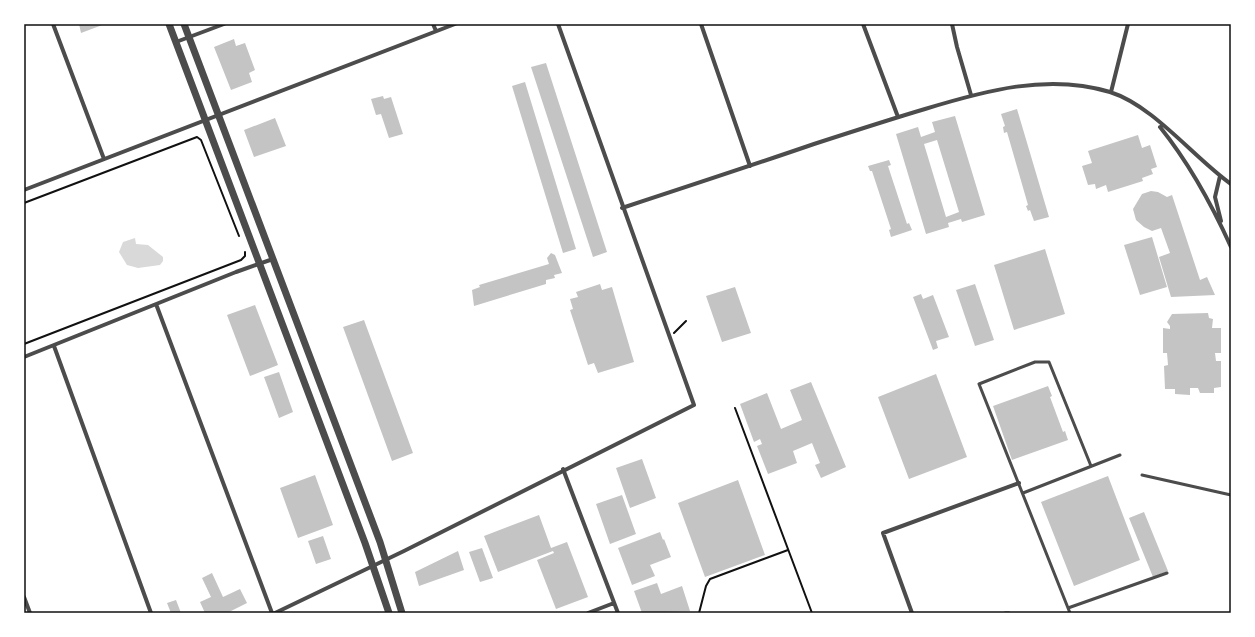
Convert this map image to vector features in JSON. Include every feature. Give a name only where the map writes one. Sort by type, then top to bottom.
[{"type":"street","points":[[53,24],[104,159]]},
{"type":"street","points":[[169,24],[260,263],[389,613]]},
{"type":"street","points":[[184,24],[385,560],[402,613]]},
{"type":"street","points":[[176,42],[224,24]]},
{"type":"street","points":[[433,24],[436,32]]},
{"type":"street","points":[[24,190],[455,24]]},
{"type":"street","points":[[275,613],[385,560],[694,404],[622,208],[558,24]]},
{"type":"street","points":[[701,24],[750,166]]},
{"type":"street","points":[[863,24],[898,117]]},
{"type":"street","points":[[952,24],[971,95]]},
{"type":"street","points":[[1110,92],[1128,24]]},
{"type":"street","points":[[622,208],[898,117],[971,95],[1031,84],[1066,83],[1110,92],[1153,117],[1231,184]]},
{"type":"street","points":[[1153,117],[1177,147],[1197,180],[1231,247]]},
{"type":"street","points":[[1220,176],[1215,197],[1223,229]]},
{"type":"street","points":[[24,357],[273,259]]},
{"type":"street","points":[[156,304],[272,613]]},
{"type":"street","points":[[54,346],[151,613]]},
{"type":"street","points":[[563,469],[618,613]]},
{"type":"street","points":[[912,613],[883,532],[1019,483]]},
{"type":"street","points":[[24,597],[30,613]]},
{"type":"street","points":[[588,613],[614,603]]},
{"type":"lane","points":[[1070,613],[979,384],[1035,362],[1049,362],[1091,466]]},
{"type":"lane","points":[[1023,493],[1120,455]]},
{"type":"lane","points":[[1142,475],[1231,495]]},
{"type":"lane","points":[[1068,608],[1167,573]]},
{"type":"path","points":[[24,203],[197,137],[201,140],[240,239]]},
{"type":"path","points":[[24,344],[241,260],[246,253],[243,246]]},
{"type":"path","points":[[670,338],[686,320]]},
{"type":"path","points":[[735,408],[812,613]]},
{"type":"path","points":[[699,613],[706,586],[710,579],[788,550]]},
{"type":"shaded area","points":[[135,238],[136,244],[148,245],[163,257],[163,261],[160,265],[138,268],[127,265],[119,252],[123,242]]},
{"type":"building","points":[[79,24],[105,24],[81,33]]},
{"type":"building","points":[[234,39],[236,46],[245,43],[255,70],[249,73],[252,82],[231,90],[214,47]]},
{"type":"building","points":[[546,63],[607,252],[593,257],[531,67]]},
{"type":"building","points":[[525,82],[576,249],[563,253],[512,86]]},
{"type":"building","points":[[383,96],[384,99],[391,97],[403,134],[389,138],[381,114],[376,115],[371,99]]},
{"type":"building","points":[[1017,109],[1049,217],[1034,221],[1030,210],[1028,211],[1026,206],[1028,205],[1007,132],[1004,133],[1003,127],[1005,126],[1001,114]]},
{"type":"building","points":[[955,116],[985,215],[962,222],[961,219],[948,223],[949,227],[926,234],[896,134],[918,127],[921,137],[935,132],[932,122]],"holes":[[[937,140],[959,212],[946,217],[924,144]]]},
{"type":"building","points":[[275,118],[286,146],[254,157],[244,130]]},
{"type":"building","points":[[1138,135],[1142,148],[1150,145],[1157,167],[1151,169],[1153,174],[1142,178],[1143,181],[1108,192],[1106,185],[1096,189],[1095,184],[1088,185],[1082,166],[1092,163],[1088,151]]},
{"type":"building","points":[[889,160],[891,165],[888,166],[907,224],[909,223],[912,230],[891,237],[889,230],[891,229],[872,171],[870,171],[868,166]]},
{"type":"building","points":[[1151,191],[1158,192],[1167,197],[1172,195],[1200,280],[1207,277],[1215,295],[1171,297],[1159,257],[1170,253],[1161,228],[1152,231],[1144,227],[1136,220],[1133,209],[1142,194]]},
{"type":"building","points":[[1152,237],[1167,287],[1140,295],[1124,245]]},
{"type":"building","points":[[1045,249],[1065,314],[1014,330],[994,265]]},
{"type":"building","points":[[551,253],[555,255],[562,273],[554,275],[555,278],[546,280],[546,284],[474,306],[472,290],[480,287],[479,285],[549,264],[547,258]]},
{"type":"building","points":[[600,284],[602,290],[612,287],[634,362],[598,373],[594,363],[588,365],[570,310],[573,309],[570,299],[578,297],[576,292]]},
{"type":"building","points":[[975,284],[994,340],[975,346],[956,290]]},
{"type":"building","points":[[735,287],[751,333],[722,342],[706,296]]},
{"type":"building","points":[[921,294],[923,299],[933,295],[949,337],[936,341],[938,348],[933,350],[913,297]]},
{"type":"building","points":[[255,305],[278,365],[250,376],[227,315]]},
{"type":"building","points":[[1208,313],[1209,318],[1213,319],[1212,328],[1221,328],[1221,353],[1215,353],[1216,361],[1221,361],[1221,387],[1214,388],[1214,393],[1200,393],[1198,388],[1190,388],[1190,395],[1175,394],[1175,389],[1165,389],[1164,366],[1168,365],[1167,353],[1163,353],[1163,328],[1170,329],[1167,322],[1172,314]]},
{"type":"building","points":[[364,320],[413,453],[392,461],[343,327]]},
{"type":"building","points":[[279,372],[293,412],[279,418],[264,377]]},
{"type":"building","points":[[936,374],[967,457],[909,479],[878,397]]},
{"type":"building","points":[[811,382],[846,467],[821,478],[815,465],[820,463],[812,443],[793,451],[797,463],[768,474],[757,446],[762,444],[760,439],[754,442],[740,404],[767,393],[781,429],[802,420],[790,390]]},
{"type":"building","points":[[1048,386],[1052,396],[1050,397],[1063,432],[1065,431],[1068,440],[1012,460],[993,406]]},
{"type":"building","points":[[642,459],[656,498],[630,508],[616,468]]},
{"type":"building","points":[[315,475],[333,525],[298,538],[280,488]]},
{"type":"building","points":[[1108,476],[1140,560],[1074,586],[1041,502]]},
{"type":"building","points":[[738,480],[765,555],[705,577],[678,503]]},
{"type":"building","points":[[622,495],[636,534],[610,544],[596,504]]},
{"type":"building","points":[[1144,512],[1168,571],[1153,577],[1129,518]]},
{"type":"building","points":[[539,515],[551,548],[567,542],[588,597],[556,609],[537,560],[554,553],[553,551],[498,572],[484,536]]},
{"type":"building","points":[[660,532],[671,557],[650,565],[655,576],[632,585],[618,548]]},
{"type":"building","points":[[323,536],[331,559],[316,564],[308,541]]},
{"type":"building","points":[[482,548],[493,578],[480,582],[469,552]]},
{"type":"building","points":[[458,551],[464,570],[419,586],[415,572]]},
{"type":"building","points":[[212,573],[223,597],[240,589],[247,603],[227,613],[205,613],[200,602],[211,597],[202,578]]},
{"type":"building","points":[[657,583],[661,594],[682,586],[690,611],[642,613],[634,591]]},
{"type":"building","points":[[176,600],[181,613],[171,613],[167,603]]}]
